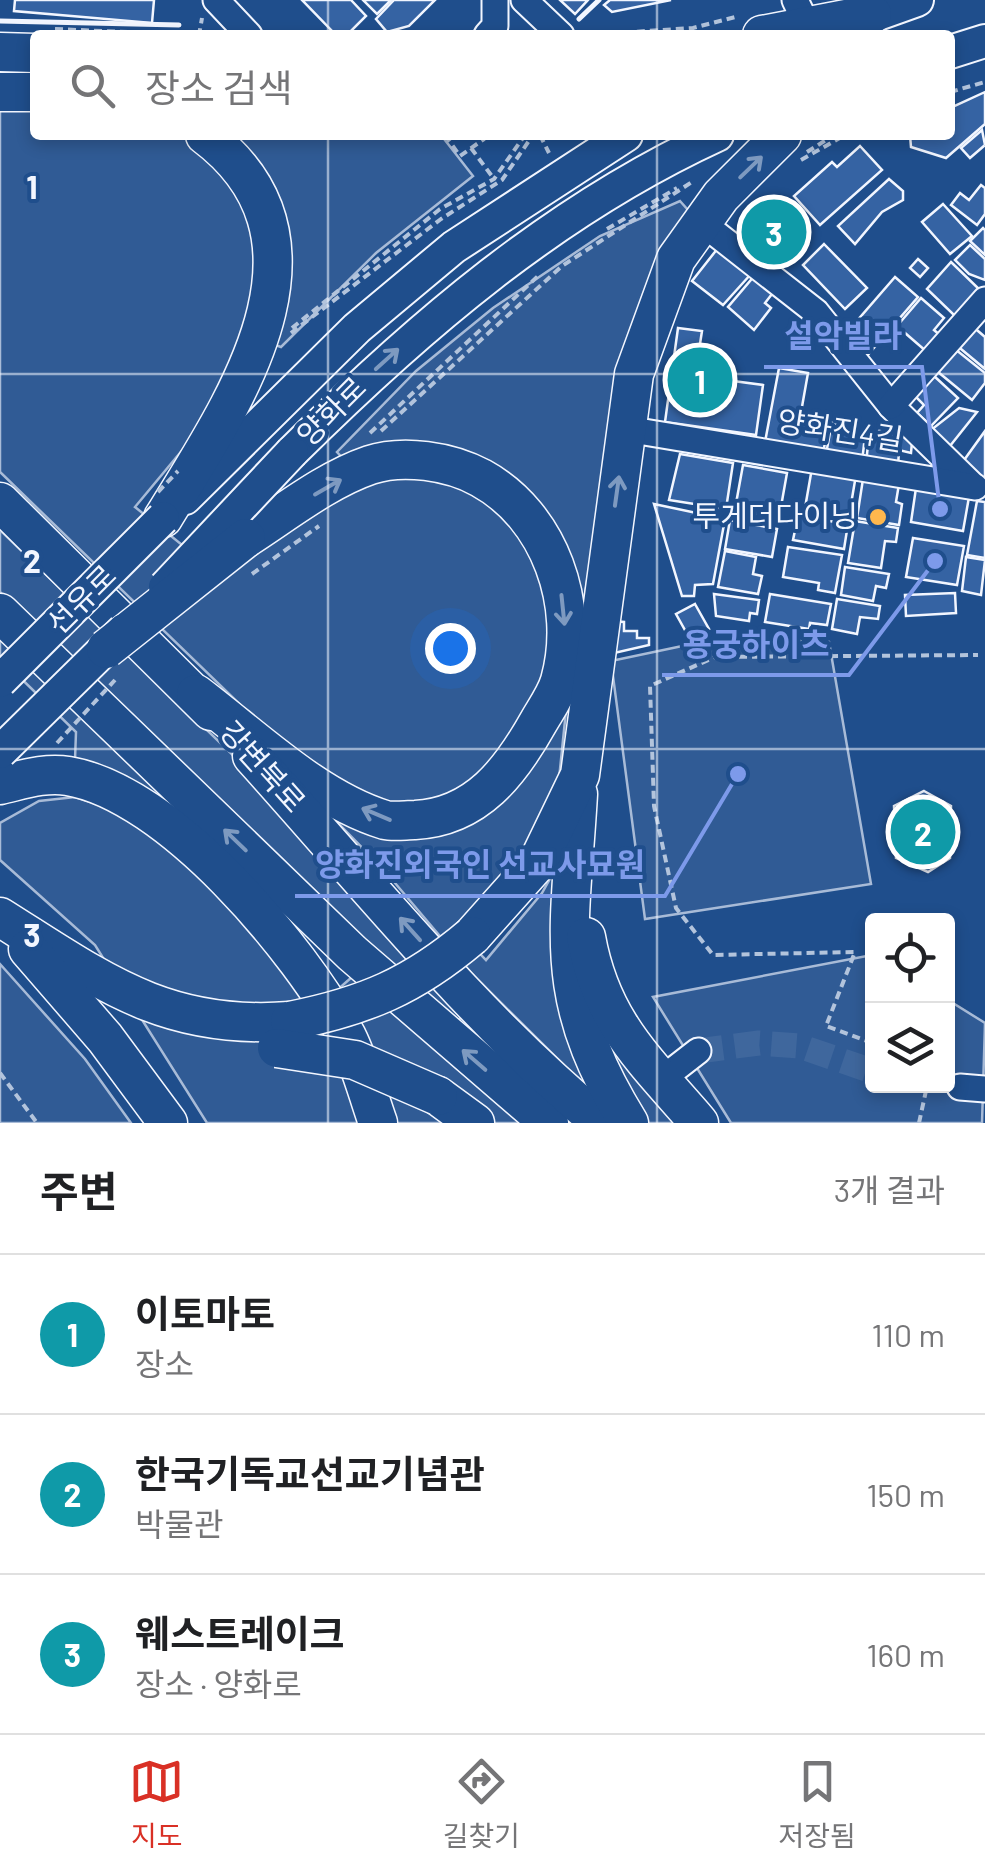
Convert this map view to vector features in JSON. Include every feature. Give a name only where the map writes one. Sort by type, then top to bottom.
[{"type":"highway","points":[[753,25],[872,14]]},
{"type":"highway","points":[[0,52],[30,43]]},
{"type":"highway","points":[[0,92],[30,92]]},
{"type":"highway","points":[[164,518],[213,436],[256,352],[273,286],[268,213],[232,156],[211,140]]},
{"type":"highway","points":[[628,1123],[602,1077],[574,1006],[568,929],[580,775],[634,374],[676,260],[701,222],[790,154]]},
{"type":"highway","points":[[106,649],[246,538],[372,464],[420,460],[466,470],[500,488],[542,531],[560,584],[566,640],[560,684],[509,769],[478,801],[439,818],[388,821],[324,789],[196,694]]},
{"type":"highway","name":"강변북로","points":[[0,502],[196,694],[484,1011],[556,1086],[601,1123]]},
{"type":"highway","points":[[0,613],[352,953],[549,1123]]},
{"type":"highway","points":[[283,1035],[378,999],[432,970],[472,936],[538,862],[580,775]]},
{"type":"highway","points":[[0,785],[43,776],[79,778],[142,806],[182,838],[277,933],[347,1037],[378,1123]]},
{"type":"highway","points":[[575,854],[592,973],[623,1038],[699,1123]]},
{"type":"highway","points":[[0,917],[103,983],[200,1020],[248,1024],[356,1060],[438,1096],[476,1123]]},
{"type":"highway","points":[[0,917],[105,1038],[168,1123]]},
{"type":"main road","points":[[872,14],[917,0]]},
{"type":"main road","points":[[955,50],[985,41]]},
{"type":"main road","name":"양화로","points":[[164,518],[358,328],[454,247],[618,140]]},
{"type":"main road","name":"양화로","points":[[0,752],[106,649],[386,358],[480,280],[583,210],[707,140]]},
{"type":"main road","name":"선유로","points":[[0,681],[164,518]]},
{"type":"street","points":[[491,30],[495,26],[495,0]]},
{"type":"street","points":[[524,0],[557,30]]},
{"type":"street","points":[[210,1],[221,22],[220,30]]},
{"type":"street","points":[[210,1],[243,30]]},
{"type":"street","points":[[701,222],[816,312],[890,406],[979,488]]},
{"type":"street","points":[[890,406],[985,300]]},
{"type":"street","name":"양화진4길","points":[[626,428],[979,488]]},
{"type":"street","points":[[662,1078],[698,1051]]},
{"type":"path","points":[[200,30],[210,1]]},
{"type":"path","points":[[662,30],[753,25]]},
{"type":"path","points":[[955,91],[985,82]]},
{"type":"path","points":[[449,140],[460,156],[482,140]]},
{"type":"path","points":[[521,140],[494,178],[440,209],[282,338],[441,219],[502,180],[530,140]]},
{"type":"path","points":[[790,154],[822,140]]},
{"type":"path","points":[[790,154],[831,140]]},
{"type":"path","points":[[472,148],[494,178]]},
{"type":"path","points":[[542,272],[360,442],[562,266],[691,181],[556,259]]},
{"type":"path","points":[[865,1040],[826,1026],[854,952],[713,955],[676,908],[654,806],[650,686],[715,657],[978,655]]},
{"type":"path","points":[[0,1073],[37,1123]]},
{"type":"path","points":[[919,1123],[925,1093]]},
{"type":"shaded area","points":[[30,105],[30,140],[195,140],[225,169],[256,230],[254,333],[199,430],[135,507],[223,578],[332,493],[417,469],[510,505],[544,561],[552,668],[477,796],[387,810],[288,751],[0,472],[0,107]]},
{"type":"shaded area","points":[[223,140],[445,140],[473,176],[376,253],[281,347],[269,343],[279,288]]},
{"type":"shaded area","points":[[680,201],[688,210],[613,427],[567,701],[559,779],[541,843],[466,939],[486,960],[542,893],[566,850],[594,1095],[472,974],[384,870],[332,817],[427,831],[565,684],[521,493],[348,464],[337,452],[416,371],[493,308],[600,236]]},
{"type":"shaded area","points":[[0,530],[270,791],[464,1015],[451,1027],[0,592]]},
{"type":"shaded area","points":[[0,633],[194,823],[75,760],[76,732],[0,658]]},
{"type":"shaded area","points":[[725,637],[829,642],[871,884],[645,919],[611,661]]},
{"type":"shaded area","points":[[75,797],[137,817],[256,928],[311,1000],[366,1123],[207,1123],[95,945],[0,860],[0,823],[39,801]]},
{"type":"shaded area","points":[[865,956],[865,1093],[955,1093],[955,1004],[985,1023],[982,1123],[731,1123],[653,997]]},
{"type":"shaded area","points":[[0,964],[85,1059],[131,1123],[0,1123]]},
{"type":"shaded area","points":[[589,972],[678,1123],[648,1123],[605,1068]]},
{"type":"shaded area","points":[[352,977],[528,1123],[494,1123],[439,1084],[458,1123],[389,1123],[336,991]]},
{"type":"building","points":[[15,0],[154,0],[152,23],[14,11]]},
{"type":"building","points":[[302,0],[351,0],[366,16],[352,30],[331,30]]},
{"type":"building","points":[[363,0],[391,0],[377,14]]},
{"type":"building","points":[[394,0],[435,0],[409,26],[385,30],[376,19]]},
{"type":"building","points":[[560,0],[588,0],[575,14]]},
{"type":"building","points":[[610,0],[671,0],[612,12],[604,5]]},
{"type":"building","points":[[985,92],[985,124],[946,158],[911,147],[910,140],[955,140],[955,106]]},
{"type":"building","points":[[982,130],[985,145],[970,158],[961,148]]},
{"type":"building","points":[[860,146],[882,170],[820,225],[794,196],[832,162],[837,167]]},
{"type":"building","points":[[889,179],[903,191],[903,200],[882,212],[855,244],[838,226]]},
{"type":"building","points":[[981,185],[985,188],[985,214],[977,225],[951,205],[960,193],[969,200]]},
{"type":"building","points":[[785,199],[803,219],[795,227],[804,237],[771,268],[743,237],[756,224],[751,219],[770,202],[775,207]]},
{"type":"building","points":[[943,204],[972,236],[950,254],[922,222]]},
{"type":"building","points":[[985,230],[985,255],[970,241]]},
{"type":"building","points":[[824,244],[867,288],[845,309],[803,265]]},
{"type":"building","points":[[970,245],[985,259],[985,280],[969,274],[955,260]]},
{"type":"building","points":[[718,248],[751,274],[723,305],[692,281]]},
{"type":"building","points":[[918,259],[928,268],[920,277],[910,268]]},
{"type":"building","points":[[951,262],[980,290],[955,316],[927,289]]},
{"type":"building","points":[[756,274],[772,294],[765,303],[771,308],[754,330],[728,307]]},
{"type":"building","points":[[895,277],[918,297],[866,357],[843,337]]},
{"type":"building","points":[[921,298],[944,318],[934,330],[941,336],[927,352],[897,326]]},
{"type":"building","points":[[971,325],[985,337],[985,369],[955,344]]},
{"type":"building","points":[[678,328],[702,331],[695,376],[763,385],[756,435],[665,422]]},
{"type":"building","points":[[950,345],[985,373],[985,383],[972,400],[932,367]]},
{"type":"building","points":[[779,368],[808,373],[800,418],[829,423],[823,453],[765,442]]},
{"type":"building","points":[[934,376],[958,398],[931,426],[917,413],[924,405],[915,396]]},
{"type":"building","points":[[959,408],[977,412],[950,446],[931,430]]},
{"type":"building","points":[[832,422],[865,436],[862,462],[826,454]]},
{"type":"building","points":[[881,428],[896,429],[912,442],[911,453],[899,450],[898,467],[866,463],[869,436],[876,436]]},
{"type":"building","points":[[985,431],[985,479],[962,463]]},
{"type":"building","points":[[680,454],[733,463],[726,509],[669,500]]},
{"type":"building","points":[[743,465],[787,473],[779,518],[735,509]]},
{"type":"building","points":[[812,468],[856,475],[849,516],[805,508]]},
{"type":"building","points":[[863,479],[899,484],[899,525],[857,518]]},
{"type":"building","points":[[916,488],[969,497],[963,531],[911,522]]},
{"type":"building","points":[[977,501],[985,502],[985,558],[967,555]]},
{"type":"building","points":[[654,504],[725,519],[713,584],[695,585],[694,596],[682,596]]},
{"type":"building","points":[[798,516],[848,524],[844,549],[793,540]]},
{"type":"building","points":[[730,520],[777,529],[772,557],[725,549]]},
{"type":"building","points":[[855,521],[898,528],[896,542],[885,541],[881,568],[848,563]]},
{"type":"building","points":[[913,538],[964,546],[957,585],[906,577]]},
{"type":"building","points":[[788,547],[842,555],[835,593],[818,590],[819,583],[783,577]]},
{"type":"building","points":[[725,551],[756,557],[753,574],[762,576],[758,594],[718,587]]},
{"type":"building","points":[[966,557],[985,560],[981,595],[962,591]]},
{"type":"building","points":[[845,567],[889,574],[886,588],[876,586],[873,601],[841,595]]},
{"type":"building","points":[[955,593],[956,613],[906,616],[905,595]]},
{"type":"building","points":[[714,594],[759,600],[757,614],[750,613],[749,621],[716,616]]},
{"type":"building","points":[[770,594],[831,604],[827,625],[810,623],[809,629],[765,622]]},
{"type":"building","points":[[837,599],[880,606],[878,619],[860,617],[857,634],[832,629]]},
{"type":"building","points":[[695,604],[709,629],[690,639],[676,614]]},
{"type":"building","points":[[611,621],[624,622],[624,631],[637,631],[637,638],[649,638],[649,645],[610,654]]},
{"type":"building","points":[[924,791],[951,806],[950,858],[928,872],[896,858],[894,806]]},
{"type":"tunnel","points":[[698,1051],[759,1043],[799,1046],[865,1069]]},
{"type":"wall","points":[[579,19],[599,0]]},
{"type":"wall","points":[[0,21],[179,25]]},
{"type":"place","name":"웨스트레이크","points":[[774,232]]},
{"type":"place","name":"이토마토","points":[[700,380]]},
{"type":"place","name":"설악빌라","points":[[940,509]]},
{"type":"place","name":"투게더다이닝","points":[[878,517]]},
{"type":"place","name":"용궁하이츠","points":[[935,561]]},
{"type":"place","name":"양화진외국인 선교사묘원","points":[[738,774]]},
{"type":"place","name":"한국기독교선교기념관","points":[[923,832]]}]
